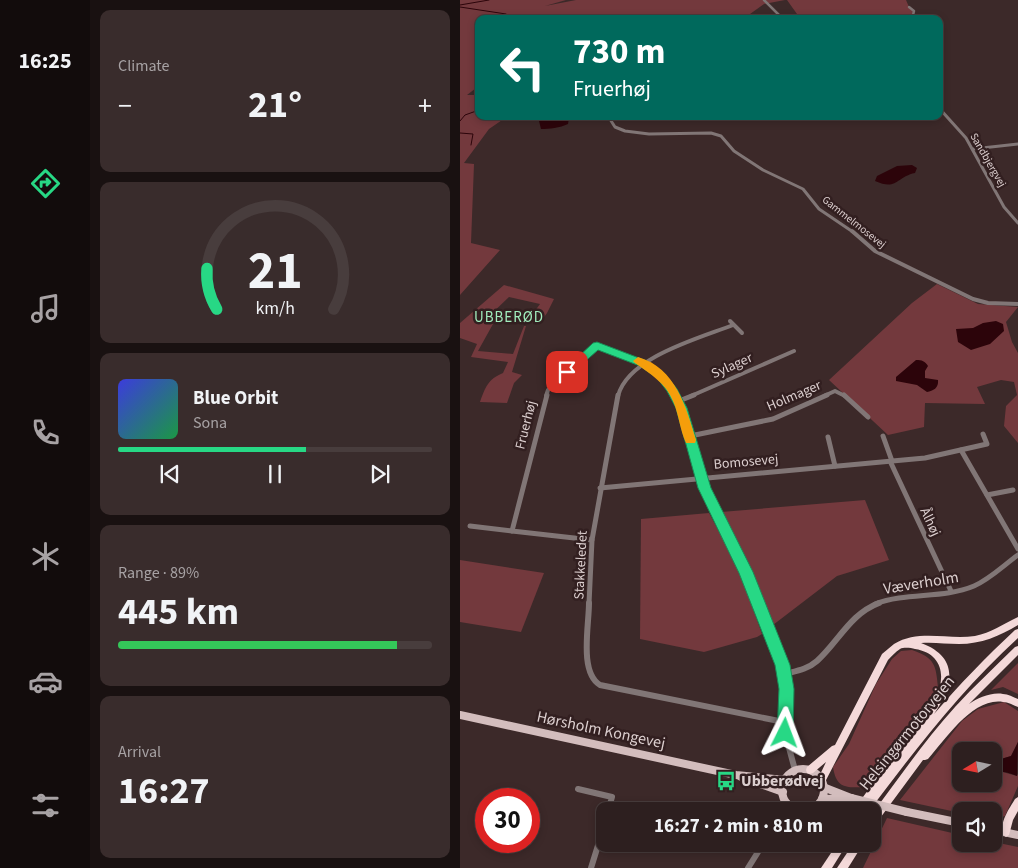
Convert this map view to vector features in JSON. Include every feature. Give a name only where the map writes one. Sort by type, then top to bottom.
[{"type":"highway","points":[[822,784],[839,744],[885,657],[897,647],[906,641],[916,639],[972,640],[997,633],[1018,621]]},
{"type":"highway","name":"Helsingørmotorvejen","points":[[871,802],[948,702],[997,651],[1018,633]]},
{"type":"highway","points":[[865,802],[938,701],[944,688],[946,677],[943,666],[932,651],[919,645],[897,647]]},
{"type":"highway","name":"Helsingørmotorvejen","points":[[881,809],[905,775],[959,709],[1018,650]]},
{"type":"highway","points":[[905,775],[956,722],[977,704],[991,696],[1001,696],[1018,703]]},
{"type":"highway","points":[[810,770],[839,744]]},
{"type":"highway","points":[[1006,832],[1010,817],[1018,802]]},
{"type":"highway","points":[[826,867],[835,852]]},
{"type":"highway","points":[[842,868],[853,852]]},
{"type":"main road","name":"Hørsholm Kongevej","points":[[460,715],[736,775],[785,780]]},
{"type":"main road","points":[[786,802],[783,792],[785,780],[795,770],[803,768],[810,770],[822,784],[851,798],[952,821]]},
{"type":"main road","name":"Hørsholm Kongevej","points":[[736,775],[783,792]]},
{"type":"main road","points":[[820,802],[822,799],[822,784]]},
{"type":"main road","points":[[822,799],[851,798]]},
{"type":"main road","points":[[1002,831],[1018,835]]},
{"type":"street","points":[[764,0],[779,15]]},
{"type":"street","points":[[909,7],[914,11],[913,15]]},
{"type":"street","name":"Sandbjergvej","points":[[943,113],[973,149],[1004,207],[1018,223]]},
{"type":"street","name":"Gammelmosevej","points":[[611,120],[615,127],[631,132],[647,134],[711,133],[720,136],[734,151],[763,170],[803,189],[819,209],[848,227],[883,256],[972,300],[988,303],[1018,304]]},
{"type":"street","points":[[973,149],[1018,144]]},
{"type":"street","name":"Stakkeledet","points":[[742,333],[732,323],[661,354],[644,363],[625,382],[615,400],[592,540],[587,665],[590,677],[604,687],[784,722]]},
{"type":"street","name":"Fruerhøj","points":[[512,531],[548,390],[597,345],[644,363]]},
{"type":"street","name":"Sylager","points":[[679,401],[794,351]]},
{"type":"street","points":[[644,363],[666,381],[679,401],[709,498],[746,572],[785,674],[787,703],[784,722],[789,752],[795,770]]},
{"type":"street","name":"Holmager","points":[[690,436],[773,419],[835,391],[842,393],[868,417]]},
{"type":"street","name":"Bomosevej","points":[[600,488],[701,477],[925,458],[987,444],[983,434]]},
{"type":"street","points":[[883,436],[891,461]]},
{"type":"street","points":[[828,438],[835,466]]},
{"type":"street","points":[[961,450],[1018,549]]},
{"type":"street","name":"Ålhøj","points":[[891,461],[951,592]]},
{"type":"street","points":[[987,495],[1013,490]]},
{"type":"street","points":[[470,526],[592,540]]},
{"type":"street","name":"Væverholm","points":[[785,674],[818,661],[859,613],[867,607],[893,598],[951,592],[975,585],[1018,555]]},
{"type":"street","points":[[578,789],[612,797],[611,802]]},
{"type":"street","points":[[591,868],[596,852]]},
{"type":"street","points":[[748,868],[758,852]]},
{"type":"shaded area","points":[[460,0],[566,0],[545,6],[576,0],[785,0],[764,4],[750,14],[744,15],[475,15],[475,89],[467,95],[475,95],[475,120],[502,120],[489,129],[464,163],[474,164],[471,243],[500,250],[460,295]]},
{"type":"shaded area","points":[[787,0],[906,0],[909,7],[914,11],[912,15],[797,14]]},
{"type":"shaded area","points":[[569,120],[568,124],[562,126],[541,129],[539,121]]},
{"type":"shaded area","points":[[912,165],[917,168],[915,173],[892,184],[882,184],[875,181],[877,176],[897,166]]},
{"type":"shaded area","points":[[937,284],[978,304],[1018,307],[1006,322],[1012,342],[1018,353],[1018,443],[1004,426],[1006,406],[1017,395],[1014,382],[1001,380],[977,387],[985,404],[925,403],[924,427],[888,435],[829,380],[912,303]]},
{"type":"shaded area","points":[[504,285],[554,299],[540,323],[527,322],[540,304],[509,297],[487,318],[493,324],[478,351],[513,354],[524,326],[526,326],[512,372],[522,375],[514,383],[507,403],[480,402],[488,384],[503,373],[508,362],[471,357],[477,344],[460,338],[460,323]]},
{"type":"shaded area","points":[[996,321],[1003,324],[1004,331],[990,344],[971,350],[958,342],[956,329],[973,328],[983,323]]},
{"type":"shaded area","points":[[916,360],[923,361],[928,366],[925,371],[925,378],[938,380],[937,387],[933,390],[927,392],[917,385],[896,381],[896,377]]},
{"type":"shaded area","points":[[865,500],[889,560],[837,576],[773,625],[748,562],[721,512]]},
{"type":"shaded area","points":[[709,513],[738,567],[762,634],[704,652],[640,639],[641,519]]},
{"type":"shaded area","points":[[460,560],[544,573],[521,632],[460,622]]},
{"type":"shaded area","points":[[912,650],[930,659],[933,663],[938,688],[864,787],[847,787],[839,783],[834,774],[833,767],[849,744],[876,684],[892,659],[901,651]]},
{"type":"shaded area","points":[[1018,663],[1018,694],[1003,687],[991,690]]},
{"type":"shaded area","points":[[1004,702],[1018,711],[1018,742],[1011,756],[1002,759],[1002,742],[952,742],[952,792],[1002,792],[1002,772],[1017,776],[1018,774],[1018,786],[1005,816],[1002,817],[1002,802],[952,802],[952,811],[900,800],[962,721],[978,709]]},
{"type":"shaded area","points":[[1018,742],[1017,776],[1002,772],[1002,759],[1011,756]]},
{"type":"shaded area","points":[[887,818],[952,833],[952,852],[1002,852],[1002,844],[1018,847],[1018,868],[863,868],[871,852],[881,852],[881,830]]},
{"type":"waterway","points":[[460,5],[489,0]]},
{"type":"waterway","points":[[460,7],[506,14]]},
{"type":"waterway","points":[[460,121],[465,115],[475,111]]},
{"type":"waterway","points":[[460,133],[473,134],[471,145]]},
{"type":"slow traffic","points":[[638,361],[644,363],[660,375],[672,389],[679,401],[691,440]]},
{"type":"place","name":"Ubberødvej","points":[[726,781]]},
{"type":"district","name":"UBBERØD","points":[[509,317]]},
{"type":"route","points":[[567,372],[597,345],[644,363],[660,375],[672,389],[679,401],[704,488],[746,572],[785,674],[787,703],[784,722],[785,733]]}]
